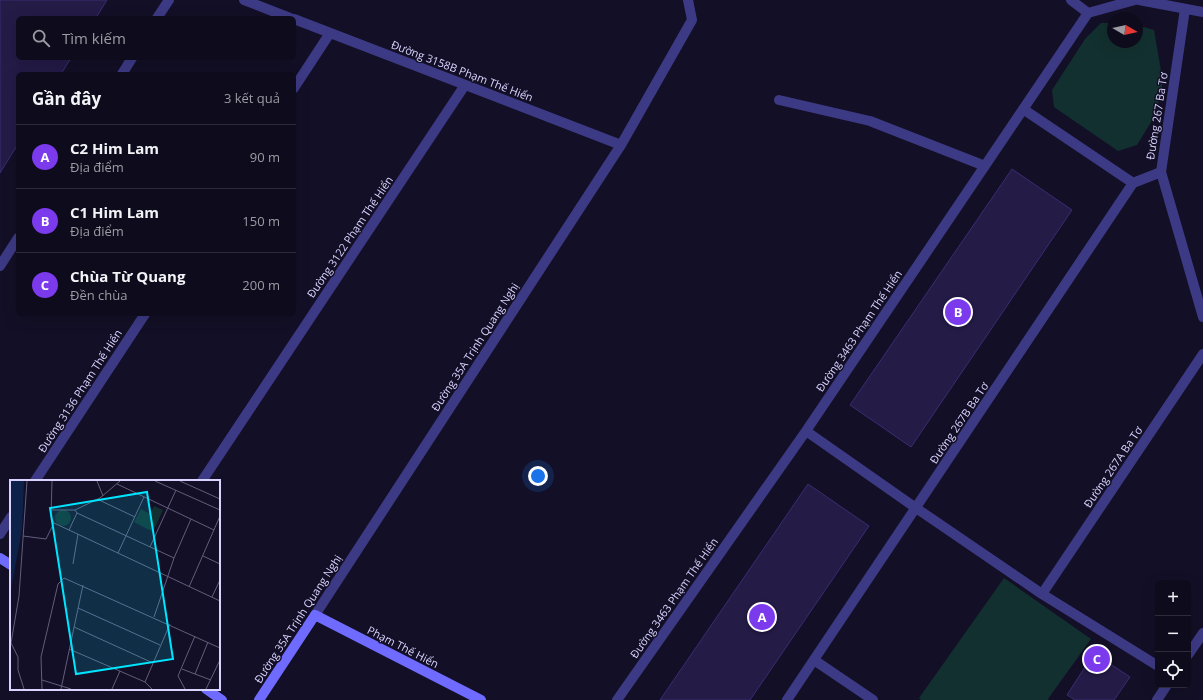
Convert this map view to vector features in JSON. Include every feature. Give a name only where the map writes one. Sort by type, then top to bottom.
[{"type":"street","points":[[158,16],[169,0]]},
{"type":"street","points":[[244,0],[285,16]]},
{"type":"street","name":"Đường 35A Trịnh Quang Nghị","points":[[259,700],[621,145],[692,20],[688,0]]},
{"type":"street","points":[[1070,0],[1088,13],[1135,0]]},
{"type":"street","points":[[1140,0],[1203,12]]},
{"type":"street","name":"Đường 267 Ba Tơ","points":[[1185,8],[1161,172],[1203,317]]},
{"type":"street","name":"Đường 3463 Phạm Thế Hiển","points":[[617,700],[806,431],[1088,13]]},
{"type":"street","name":"Đường 3158B Phạm Thế Hiển","points":[[296,20],[621,145]]},
{"type":"street","points":[[296,85],[330,33]]},
{"type":"street","points":[[123,72],[131,60]]},
{"type":"street","name":"Đường 3122 Phạm Thế Hiển","points":[[203,480],[465,85]]},
{"type":"street","points":[[780,100],[870,122],[985,166]]},
{"type":"street","points":[[1023,110],[1133,183],[1161,172]]},
{"type":"street","name":"Đường 267B Ba Tơ","points":[[787,700],[1133,183]]},
{"type":"street","points":[[0,266],[16,241]]},
{"type":"street","name":"Đường 3136 Phạm Thế Hiển","points":[[36,480],[144,316]]},
{"type":"street","name":"Đường 267A Ba Tơ","points":[[1042,594],[1203,354]]},
{"type":"street","points":[[806,431],[1042,594],[1155,664]]},
{"type":"street","points":[[0,534],[10,519]]},
{"type":"street","points":[[0,558],[10,564]]},
{"type":"street","name":"Phạm Thế Hiển","points":[[315,616],[481,700]]},
{"type":"street","points":[[1190,652],[1203,633]]},
{"type":"street","points":[[814,660],[874,700]]},
{"type":"street","points":[[1157,700],[1165,688]]},
{"type":"street","points":[[207,690],[222,700]]},
{"type":"green space","points":[[1101,23],[1107,23],[1107,48],[1143,48],[1143,27],[1154,30],[1163,82],[1156,114],[1137,145],[1118,151],[1054,107],[1052,90],[1085,39]]},
{"type":"green space","points":[[1004,578],[1091,639],[1048,699],[1049,700],[921,700],[919,698]]},
{"type":"building","points":[[0,0],[107,0],[97,16],[16,16],[16,60],[70,60],[62,72],[16,72],[16,147],[0,173]]},
{"type":"building","points":[[1012,169],[1072,210],[911,447],[850,405]]},
{"type":"building","points":[[808,484],[869,526],[750,700],[660,700]]},
{"type":"building","points":[[1094,653],[1130,677],[1114,700],[1075,700],[1067,695]]},
{"type":"place","name":"C1 Him Lam","points":[[958,312]]},
{"type":"place","name":"C2 Him Lam","points":[[762,617]]},
{"type":"place","name":"Chùa Từ Quang","points":[[1097,659]]}]
